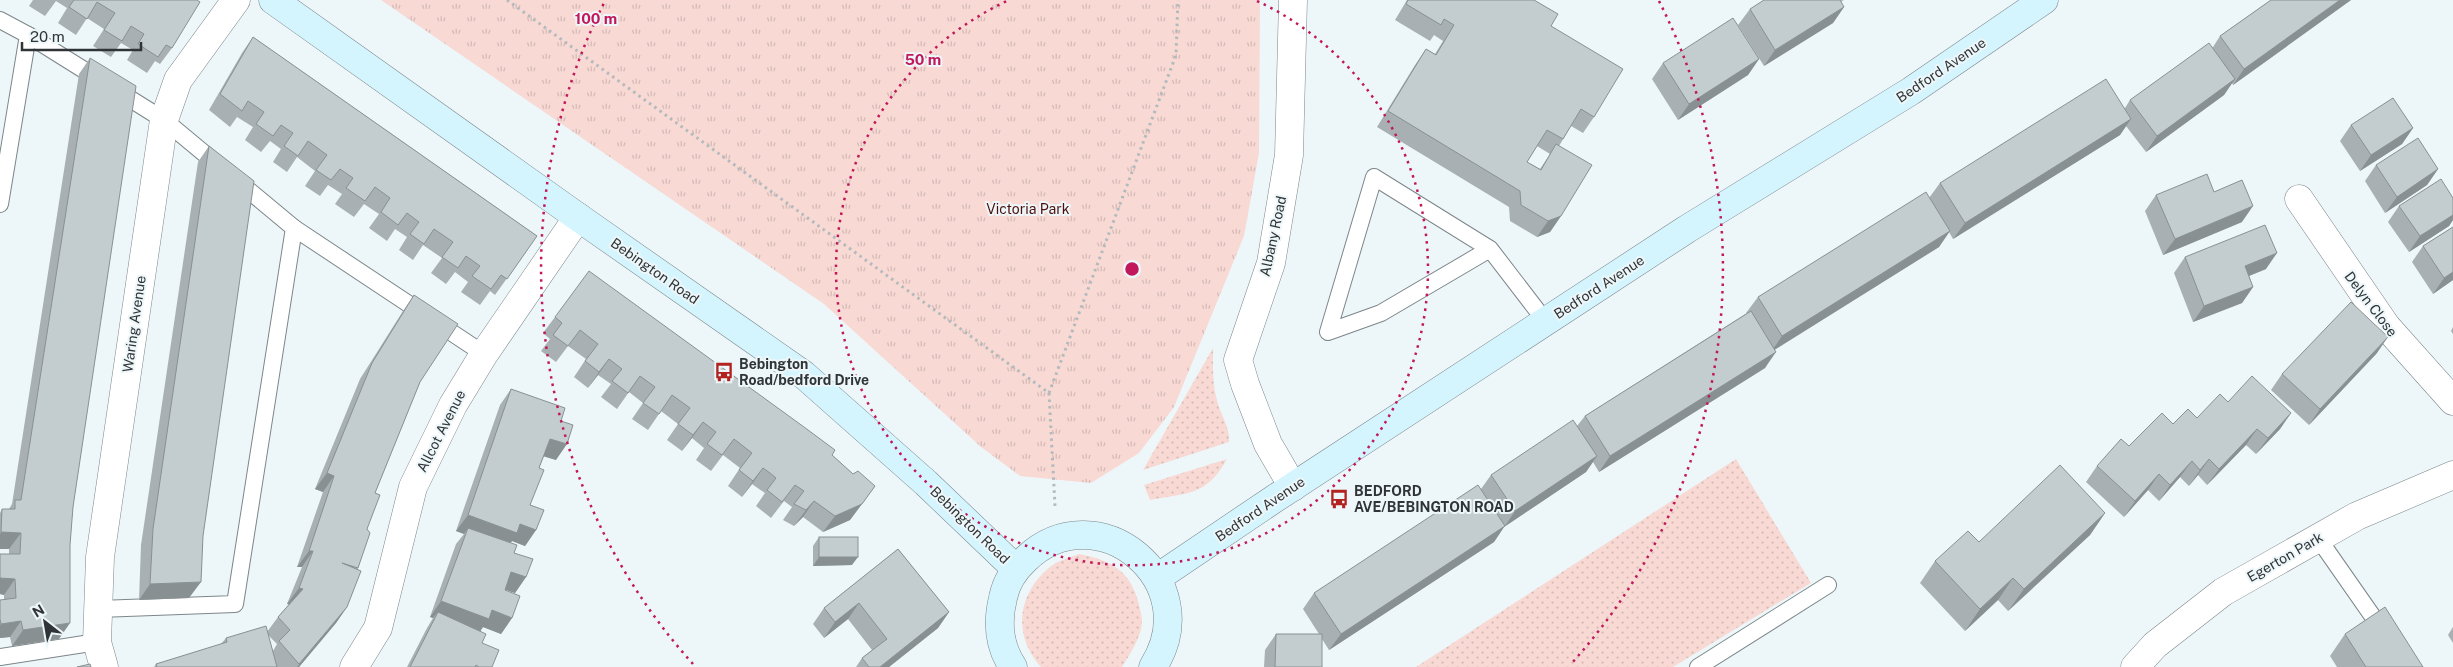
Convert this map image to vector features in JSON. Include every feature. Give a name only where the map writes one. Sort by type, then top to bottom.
[{"type":"main road","name":"Bebington Road","points":[[273,0],[804,375],[926,483],[1016,569]]},
{"type":"main road","name":"Bedford Avenue","points":[[1157,578],[1293,486],[1687,229],[1911,91],[2044,0]]},
{"type":"main road","points":[[1012,667],[1000,638],[998,616],[1005,587],[1016,569],[1037,548],[1056,539],[1086,534],[1126,546],[1148,564],[1162,586],[1169,615],[1162,653],[1153,667]]},
{"type":"street","name":"Waring Avenue","points":[[101,654],[99,609],[100,557],[164,120],[178,80],[236,0]]},
{"type":"street","name":"Albany Road","points":[[1293,0],[1289,155],[1271,263],[1238,360],[1268,444],[1293,486]]},
{"type":"street","name":"Delyn Close","points":[[2299,198],[2386,326],[2453,401]]},
{"type":"street","name":"Allcot Avenue","points":[[354,667],[378,628],[413,487],[453,405],[484,354],[578,217]]},
{"type":"street","name":"Egerton Park","points":[[2135,667],[2155,645],[2223,592],[2357,516],[2453,475]]},
{"type":"lane","points":[[0,20],[28,35],[164,120],[294,228],[484,354]]},
{"type":"lane","points":[[0,204],[28,35]]},
{"type":"lane","points":[[1490,249],[1381,313],[1328,332],[1374,176],[1490,249],[1546,322]]},
{"type":"lane","points":[[99,609],[235,604],[294,228]]},
{"type":"lane","points":[[2318,538],[2408,667]]},
{"type":"lane","points":[[1698,667],[1828,585]]},
{"type":"lane","points":[[0,657],[101,654]]},
{"type":"path","points":[[507,0],[1049,393]]},
{"type":"path","points":[[1056,539],[1049,393],[1176,55],[1178,0]]},
{"type":"green space","name":"Victoria Park","points":[[381,0],[1260,0],[1259,153],[1244,236],[1174,407],[1139,453],[1091,483],[1020,476],[981,447],[824,304]]},
{"type":"green space","points":[[1213,348],[1215,390],[1227,427],[1229,442],[1143,470]]},
{"type":"green space","points":[[1227,459],[1212,480],[1195,491],[1150,500],[1144,485]]},
{"type":"green space","points":[[1736,459],[1811,583],[1673,667],[1416,667]]},
{"type":"green space","points":[[1079,554],[1101,560],[1118,569],[1131,584],[1135,593],[1142,621],[1140,633],[1122,667],[1041,667],[1031,654],[1025,641],[1022,627],[1023,613],[1026,599],[1033,586],[1054,564]]},
{"type":"building","points":[[74,0],[197,0],[200,2],[172,48],[166,45],[158,57],[138,44],[144,34],[131,26],[122,41],[104,30],[115,13],[97,2],[87,19],[69,7]]},
{"type":"building","points":[[1408,0],[1534,0],[1558,14],[1551,26],[1623,69],[1594,117],[1581,109],[1563,139],[1547,130],[1527,162],[1541,170],[1556,144],[1592,165],[1561,216],[1548,221],[1521,205],[1520,191],[1388,111],[1426,49],[1436,55],[1454,25],[1444,19],[1441,25],[1406,4]]},
{"type":"building","points":[[1764,0],[1840,0],[1844,7],[1775,50],[1750,9]]},
{"type":"building","points":[[2271,0],[2340,0],[2244,69],[2220,36]]},
{"type":"building","points":[[1733,18],[1759,59],[1689,104],[1663,63]]},
{"type":"building","points":[[253,37],[537,236],[507,279],[501,275],[491,289],[472,276],[480,266],[466,256],[458,268],[442,257],[453,242],[434,229],[424,244],[410,234],[419,222],[407,213],[398,225],[381,212],[390,198],[375,187],[365,201],[346,188],[353,178],[340,169],[331,180],[316,170],[327,155],[308,141],[298,156],[284,146],[293,133],[281,125],[273,136],[256,124],[264,112],[248,101],[242,111],[220,94]]},
{"type":"building","points":[[2209,43],[2235,79],[2157,136],[2130,100]]},
{"type":"building","points":[[90,58],[136,86],[73,507],[70,545],[70,623],[23,630],[21,621],[1,624],[0,619],[0,600],[16,598],[15,579],[0,578],[0,554],[20,554],[21,533],[1,532],[2,509],[15,509],[15,500],[21,500]]},
{"type":"building","points":[[2106,79],[2131,119],[1965,223],[1940,183]]},
{"type":"building","points":[[2393,98],[2413,128],[2371,155],[2351,125]]},
{"type":"building","points":[[2418,138],[2438,169],[2397,197],[2376,165]]},
{"type":"building","points":[[209,146],[254,181],[203,536],[201,582],[150,584],[153,529]]},
{"type":"building","points":[[2207,174],[2214,192],[2242,180],[2253,206],[2175,239],[2156,195]]},
{"type":"building","points":[[2441,179],[2453,198],[2453,215],[2420,236],[2399,206]]},
{"type":"building","points":[[1926,192],[1950,231],[1782,336],[1758,297]]},
{"type":"building","points":[[2265,225],[2277,253],[2245,266],[2253,287],[2204,306],[2185,257]]},
{"type":"building","points":[[2453,227],[2453,272],[2444,278],[2423,246]]},
{"type":"building","points":[[589,271],[835,450],[832,455],[853,474],[858,471],[875,486],[862,504],[835,516],[814,501],[806,510],[794,504],[804,491],[795,485],[782,502],[767,490],[776,478],[770,473],[763,468],[753,481],[739,470],[752,453],[734,439],[722,455],[707,444],[716,432],[703,422],[693,435],[678,424],[690,408],[672,395],[659,414],[643,403],[655,387],[640,376],[628,393],[612,381],[622,369],[609,359],[599,372],[585,361],[598,344],[580,330],[568,346],[553,335],[562,323],[555,317]]},
{"type":"building","points":[[414,295],[458,324],[420,382],[375,493],[380,495],[367,529],[370,533],[358,568],[342,563],[361,571],[347,607],[299,664],[279,641],[290,630],[278,617],[303,589],[299,588],[313,551],[309,551],[334,476],[327,473],[372,363]]},
{"type":"building","points":[[2351,302],[2388,337],[2320,409],[2282,374]]},
{"type":"building","points":[[1751,311],[1776,352],[1610,456],[1585,416]]},
{"type":"building","points":[[2252,376],[2291,413],[2268,438],[2257,429],[2219,469],[2209,459],[2200,470],[2192,461],[2170,485],[2159,474],[2135,501],[2097,466],[2121,439],[2129,446],[2162,413],[2173,424],[2188,409],[2197,418],[2220,394],[2228,402]]},
{"type":"building","points":[[511,389],[565,408],[561,421],[573,425],[567,444],[550,439],[539,468],[544,470],[530,505],[544,510],[536,530],[520,524],[517,533],[468,515]]},
{"type":"building","points":[[1573,420],[1597,456],[1515,511],[1491,475]]},
{"type":"building","points":[[2060,465],[2105,513],[2024,589],[2013,578],[1980,609],[1935,561],[1968,531],[1979,542]]},
{"type":"building","points":[[1478,485],[1505,526],[1341,634],[1314,593]]},
{"type":"building","points":[[468,528],[517,545],[514,553],[533,559],[526,577],[511,572],[505,590],[520,596],[512,618],[492,610],[489,619],[441,601]]},
{"type":"building","points":[[819,537],[858,537],[858,557],[819,557]]},
{"type":"building","points":[[898,549],[949,612],[880,667],[869,667],[862,658],[887,639],[859,603],[835,622],[824,608]]},
{"type":"building","points":[[2385,607],[2423,667],[2366,667],[2345,634]]},
{"type":"building","points":[[438,612],[486,634],[482,643],[499,650],[492,667],[479,667],[476,665],[475,667],[410,667]]},
{"type":"building","points":[[266,626],[277,667],[157,667],[156,664],[227,642],[226,638]]},
{"type":"building","points":[[1276,634],[1322,634],[1322,667],[1275,667]]},
{"type":"building","points":[[90,664],[91,667],[77,667]]},
{"type":"place","name":"Bebington Road/bedford Drive","points":[[724,372]]},
{"type":"place","name":"BEDFORD AVE/BEBINGTON ROAD","points":[[1339,499]]}]
